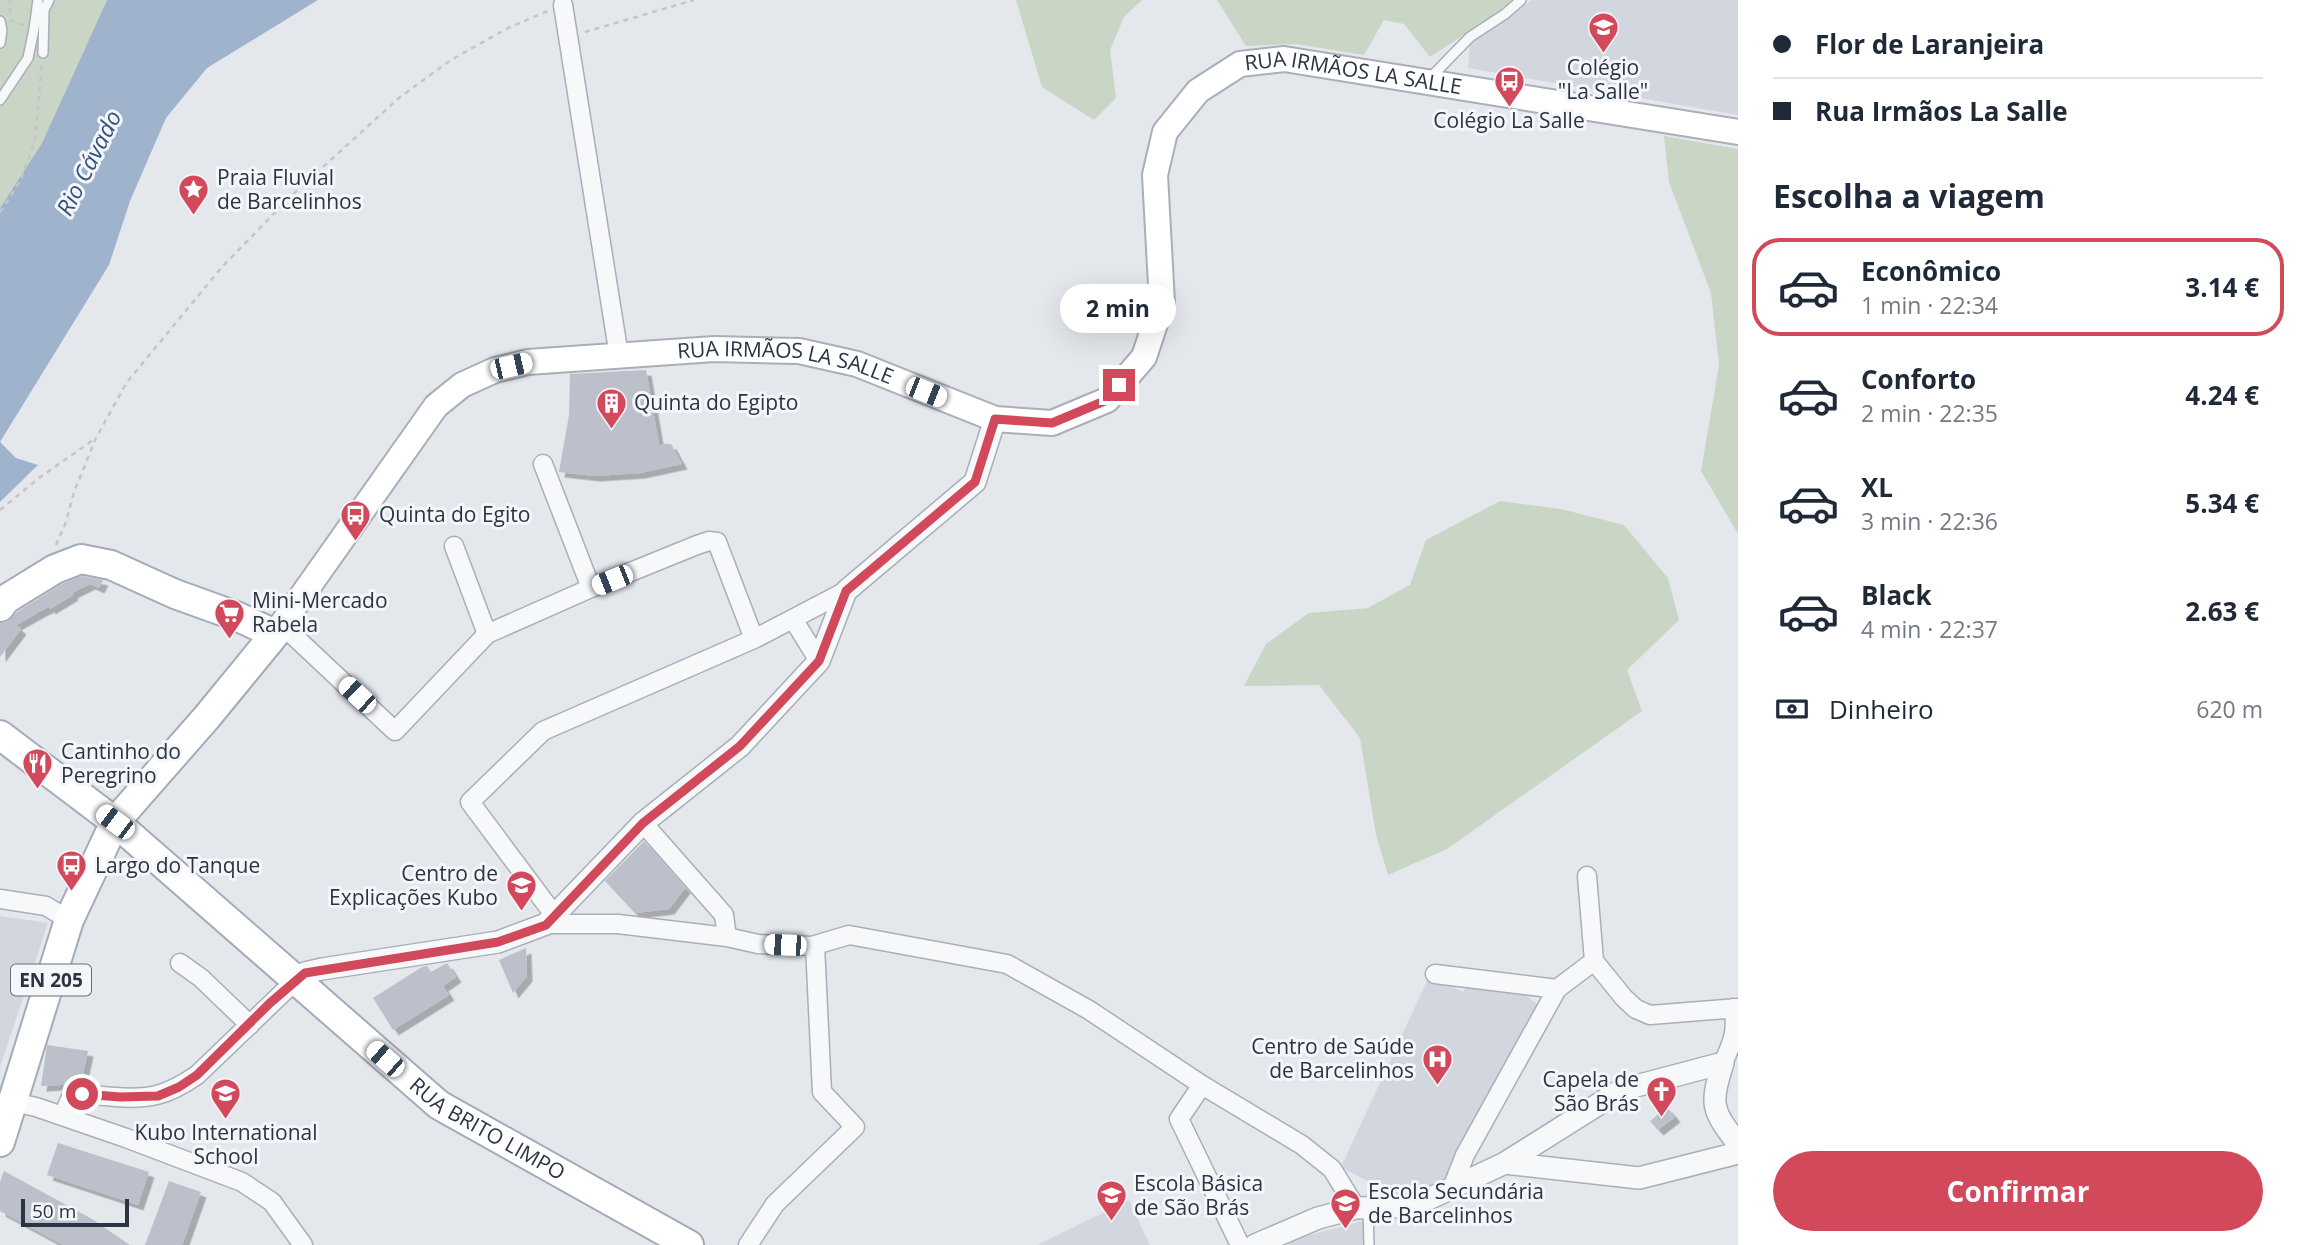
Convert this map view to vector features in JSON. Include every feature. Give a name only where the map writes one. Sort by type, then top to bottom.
[{"type":"main road","name":"RUA IRMÃOS LA SALLE","points":[[278,629],[436,406],[462,385],[495,370],[528,362],[714,349],[799,351],[857,364],[995,419],[1052,423],[1107,400],[1144,357],[1162,303],[1156,175],[1166,132],[1198,90],[1240,64],[1284,59],[1738,132]]},
{"type":"main road","points":[[0,607],[6,598],[55,569],[81,559],[111,565],[174,594],[278,629]]},
{"type":"main road","name":"EN 205","points":[[0,1142],[69,920],[115,822],[207,717],[278,629]]},
{"type":"main road","name":"RUA BRITO LIMPO","points":[[0,736],[115,822],[439,1105],[689,1245]]},
{"type":"street","points":[[563,5],[619,356]]},
{"type":"street","points":[[550,920],[470,802],[543,731],[754,639],[846,591],[975,482],[995,419]]},
{"type":"street","points":[[543,464],[591,588]]},
{"type":"street","points":[[278,629],[395,731],[487,634],[591,588],[709,541],[717,542],[754,639]]},
{"type":"street","points":[[454,546],[487,634]]},
{"type":"street","points":[[63,1116],[71,1097],[82,1094],[158,1096],[179,1087],[197,1075],[305,973],[498,942],[550,920],[643,823],[740,746],[819,661],[846,591]]},
{"type":"street","points":[[793,619],[819,661]]},
{"type":"street","points":[[643,823],[724,915],[727,937]]},
{"type":"street","points":[[1587,876],[1594,961],[1636,1009],[1650,1015],[1736,1008],[1736,1035],[1714,1092],[1715,1104],[1723,1125],[1738,1144]]},
{"type":"street","points":[[0,899],[46,906],[69,920]]},
{"type":"street","points":[[550,920],[727,937],[758,944],[815,945],[849,935],[1007,964],[1089,1010],[1318,1157],[1332,1169],[1362,1208]]},
{"type":"street","points":[[748,1245],[775,1204],[855,1127],[822,1092],[815,945]]},
{"type":"street","points":[[1452,1188],[1465,1155],[1557,989],[1594,961]]},
{"type":"street","points":[[180,962],[201,978],[250,1025]]},
{"type":"street","points":[[1434,974],[1557,989]]},
{"type":"street","points":[[1255,1245],[1318,1218],[1362,1208],[1420,1203],[1505,1163],[1621,1090],[1723,1063]]},
{"type":"street","points":[[1202,1084],[1179,1119],[1241,1245]]},
{"type":"street","points":[[13,1102],[127,1138],[242,1182],[272,1202],[303,1245]]},
{"type":"street","points":[[1505,1163],[1639,1178],[1738,1153]]},
{"type":"lane","points":[[0,100],[28,58],[38,0]]},
{"type":"lane","points":[[43,53],[44,10],[49,0]]},
{"type":"lane","points":[[1426,82],[1470,37],[1521,0]]},
{"type":"lane","points":[[0,43],[5,21]]},
{"type":"lane","points":[[1362,1208],[1369,1245]]},
{"type":"path","points":[[5,21],[10,0]]},
{"type":"path","points":[[568,37],[694,0]]},
{"type":"path","points":[[55,569],[54,550],[96,438],[127,382],[222,267],[290,197],[400,97],[451,60],[508,28],[563,5]]},
{"type":"path","points":[[0,212],[21,180],[35,140],[43,53]]},
{"type":"path","points":[[0,510],[39,478],[96,438]]},
{"type":"shaded area","name":"Colégio \"La Salle\"","points":[[1532,0],[1738,0],[1738,115],[1468,68],[1470,43]]},
{"type":"shaded area","points":[[0,916],[48,923],[0,1067]]},
{"type":"shaded area","name":"Centro de Saúde de Barcelinhos","points":[[1427,981],[1445,983],[1463,992],[1467,986],[1518,989],[1539,1006],[1444,1181],[1394,1195],[1341,1167]]},
{"type":"shaded area","name":"Escola Básica de São Brás","points":[[1129,1200],[1150,1245],[1037,1245]]},
{"type":"shaded area","name":"Escola Secundária de Barcelinhos","points":[[1363,1221],[1364,1245],[1289,1245],[1291,1240]]},
{"type":"green space","points":[[0,0],[107,0],[42,143],[0,208]]},
{"type":"green space","points":[[1016,0],[1142,0],[1124,17],[1110,50],[1116,98],[1094,120],[1042,87]]},
{"type":"green space","points":[[1217,0],[1511,0],[1508,6],[1430,57],[1404,24],[1384,20],[1364,55],[1296,44],[1246,46]]},
{"type":"green space","points":[[1664,136],[1738,149],[1738,534],[1701,471],[1719,365],[1711,293],[1669,182]]},
{"type":"green space","points":[[1500,501],[1561,509],[1624,525],[1668,578],[1679,620],[1627,670],[1642,711],[1447,849],[1388,875],[1376,835],[1360,738],[1319,685],[1244,686],[1266,644],[1309,613],[1368,608],[1410,585],[1426,540]]},
{"type":"water","name":"Rio Cávado","points":[[107,0],[318,0],[207,68],[166,118],[130,201],[109,265],[0,442],[0,208],[42,143]]},
{"type":"water","points":[[0,442],[16,458],[38,465],[0,502]]},
{"type":"building","name":"Quinta do Egipto","points":[[646,370],[659,444],[671,444],[682,464],[640,473],[595,476],[559,472],[569,415],[570,374]]},
{"type":"building","points":[[82,576],[103,580],[99,588],[90,584],[50,609],[49,607],[16,625],[21,629],[0,657],[0,623],[7,622],[17,612],[62,584]]},
{"type":"building","points":[[644,841],[685,888],[669,909],[635,913],[605,881]]},
{"type":"building","points":[[526,948],[527,976],[513,993],[499,960]]},
{"type":"building","points":[[447,963],[456,977],[443,986],[449,995],[393,1030],[373,998],[422,967],[427,966],[431,972]]},
{"type":"building","points":[[47,1045],[88,1051],[81,1084],[41,1086]]},
{"type":"building","name":"Capela de São Brás","points":[[1667,1107],[1675,1117],[1658,1130],[1650,1121]]},
{"type":"building","points":[[58,1143],[149,1172],[138,1205],[47,1175]]},
{"type":"building","points":[[4,1171],[92,1219],[130,1245],[63,1245],[0,1211],[0,1182]]},
{"type":"building","points":[[169,1181],[201,1192],[182,1245],[145,1245]]},
{"type":"place","name":"Colégio \"La Salle\"","points":[[1603,55]]},
{"type":"place","name":"Colégio La Salle","points":[[1509,108]]},
{"type":"place","name":"Praia Fluvial de Barcelinhos","points":[[194,217]]},
{"type":"place","name":"Quinta do Egipto","points":[[611,430]]},
{"type":"place","name":"Quinta do Egito","points":[[356,542]]},
{"type":"place","name":"Mini-Mercado Rabela","points":[[229,640]]},
{"type":"place","name":"Cantinho do Peregrino","points":[[38,791]]},
{"type":"place","name":"Largo do Tanque","points":[[72,893]]},
{"type":"place","name":"Centro de Explicações Kubo","points":[[521,913]]},
{"type":"place","name":"Centro de Saúde de Barcelinhos","points":[[1437,1086]]},
{"type":"place","name":"Capela de São Brás","points":[[1662,1119]]},
{"type":"place","name":"Kubo International School","points":[[226,1120]]},
{"type":"place","name":"Escola Básica de São Brás","points":[[1111,1223]]},
{"type":"place","name":"Escola Secundária de Barcelinhos","points":[[1345,1231]]},
{"type":"route","points":[[82,1094],[158,1096],[179,1087],[197,1075],[270,1003],[305,973],[498,942],[546,925],[643,823],[740,746],[819,661],[846,591],[975,482],[995,419],[1052,423],[1107,400],[1119,385]]}]
